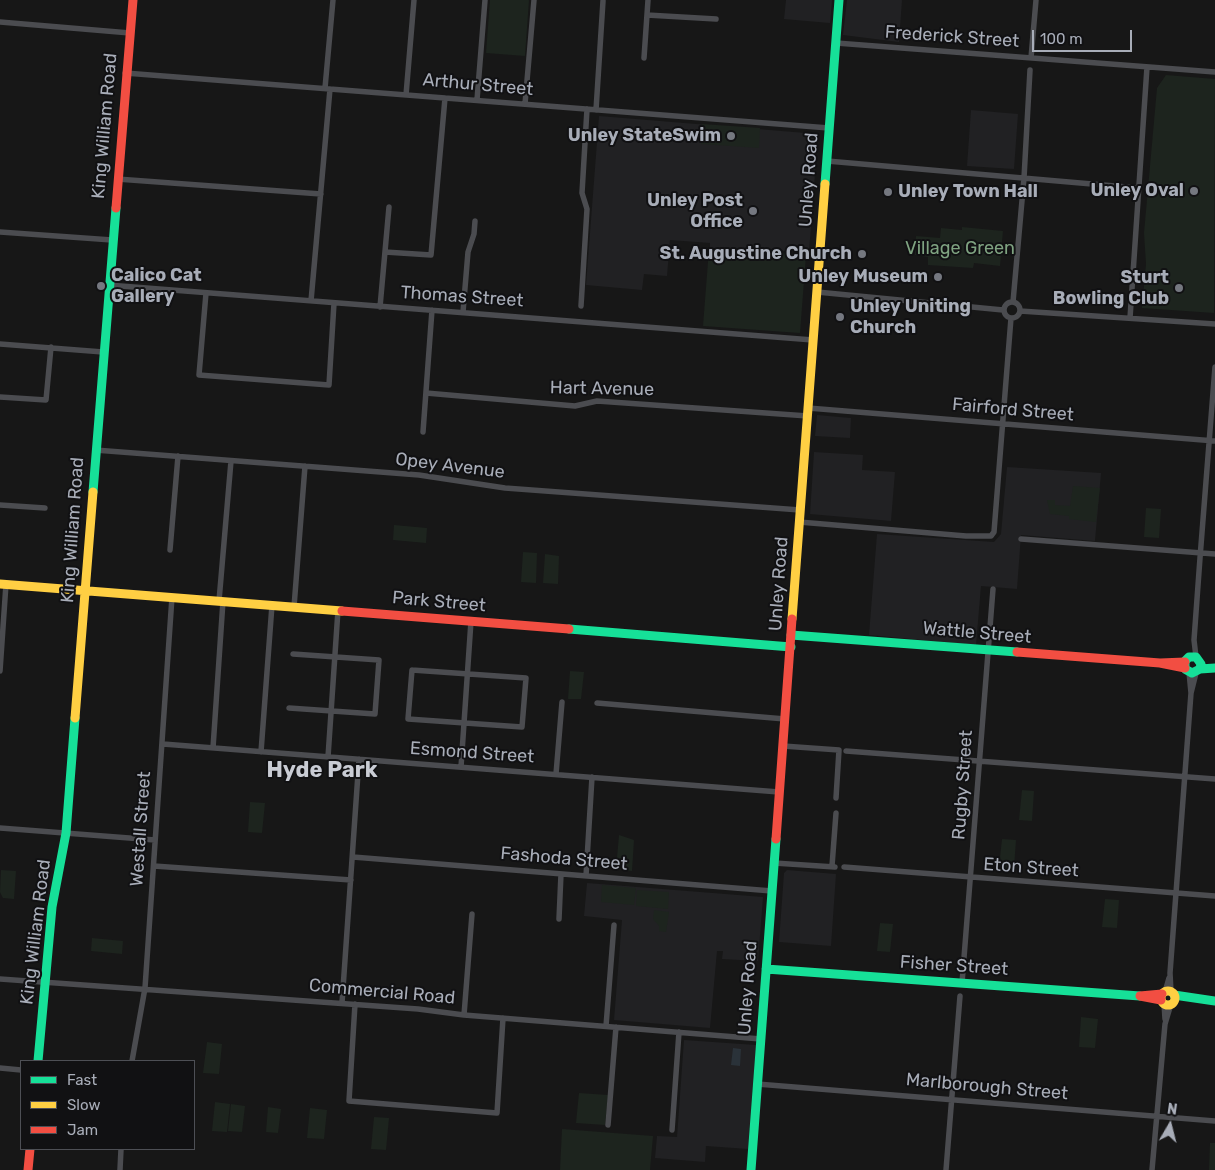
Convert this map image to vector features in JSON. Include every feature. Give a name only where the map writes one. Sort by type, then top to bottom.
[{"type":"main road","name":"King William Road","points":[[38,1060],[54,891],[66,833],[125,73],[133,0]]},
{"type":"main road","name":"Unley Road","points":[[750,1170],[839,0]]},
{"type":"main road","name":"Park Street","points":[[3,584],[791,647]]},
{"type":"main road","name":"Wattle Street","points":[[791,635],[1215,667]]},
{"type":"main road","name":"Fisher Street","points":[[766,969],[1215,1002]]},
{"type":"main road","points":[[28,1170],[30,1150]]},
{"type":"street","points":[[311,301],[321,194],[333,0]]},
{"type":"street","points":[[406,95],[414,0]]},
{"type":"street","points":[[477,100],[485,0]]},
{"type":"street","points":[[526,104],[534,0]]},
{"type":"street","points":[[644,58],[648,0]]},
{"type":"street","points":[[1031,58],[1036,0]]},
{"type":"street","points":[[596,110],[603,1]]},
{"type":"street","points":[[647,15],[716,19]]},
{"type":"street","points":[[0,22],[130,33]]},
{"type":"street","name":"Frederick Street","points":[[836,43],[1215,72]]},
{"type":"street","points":[[1130,318],[1147,67]]},
{"type":"street","points":[[1013,302],[1024,178],[1030,70]]},
{"type":"street","name":"Arthur Street","points":[[125,73],[829,128]]},
{"type":"street","points":[[385,252],[430,255],[445,98]]},
{"type":"street","points":[[581,306],[587,209],[582,193],[587,109]]},
{"type":"street","points":[[827,161],[1138,188]]},
{"type":"street","points":[[117,179],[321,194]]},
{"type":"street","points":[[380,307],[389,207]]},
{"type":"street","points":[[463,312],[468,252],[474,234],[475,221]]},
{"type":"street","points":[[0,232],[112,240]]},
{"type":"street","name":"Thomas Street","points":[[108,285],[813,340]]},
{"type":"street","points":[[817,292],[1004,310]]},
{"type":"street","points":[[206,293],[199,375],[329,385],[334,303]]},
{"type":"street","points":[[1011,318],[1005,315],[1004,310],[1007,303],[1013,302],[1018,305],[1020,311]]},
{"type":"street","points":[[423,432],[432,310]]},
{"type":"street","points":[[1020,311],[1215,324]]},
{"type":"street","points":[[1011,318],[1020,311]]},
{"type":"street","points":[[800,522],[983,537],[991,536],[994,532],[1011,318]]},
{"type":"street","points":[[0,344],[103,352]]},
{"type":"street","points":[[0,397],[46,400],[51,347]]},
{"type":"street","points":[[1152,1170],[1170,973],[1200,553],[1212,441],[1215,367]]},
{"type":"street","name":"Hart Avenue","points":[[426,393],[575,406],[598,401],[808,412]]},
{"type":"street","name":"Fairford Street","points":[[808,412],[1002,424],[1212,441]]},
{"type":"street","name":"Opey Avenue","points":[[95,450],[419,475],[505,488],[800,510]]},
{"type":"street","points":[[170,550],[178,456]]},
{"type":"street","points":[[213,748],[231,461]]},
{"type":"street","points":[[294,607],[305,466]]},
{"type":"street","points":[[0,505],[44,508]]},
{"type":"street","points":[[1021,539],[1215,554]]},
{"type":"street","points":[[0,671],[3,584]]},
{"type":"street","name":"Rugby Street","points":[[962,983],[993,589]]},
{"type":"street","name":"Westall Street","points":[[132,1060],[145,988],[172,597]]},
{"type":"street","points":[[261,752],[272,605]]},
{"type":"street","points":[[328,757],[338,610]]},
{"type":"street","points":[[461,767],[471,621]]},
{"type":"street","points":[[289,708],[374,714],[379,660],[292,654]]},
{"type":"street","points":[[412,670],[467,674],[526,678],[522,727],[408,719],[412,670]]},
{"type":"street","points":[[556,774],[562,702]]},
{"type":"street","points":[[597,703],[785,719]]},
{"type":"street","name":"Esmond Street","points":[[162,744],[780,792]]},
{"type":"street","points":[[783,746],[1215,779]]},
{"type":"street","points":[[836,798],[843,750]]},
{"type":"street","points":[[342,1003],[359,759]]},
{"type":"street","points":[[586,876],[592,777]]},
{"type":"street","points":[[774,863],[833,866],[836,813]]},
{"type":"street","points":[[0,828],[155,840]]},
{"type":"street","name":"Fashoda Street","points":[[353,857],[772,891]]},
{"type":"street","points":[[154,866],[351,880]]},
{"type":"street","name":"Eton Street","points":[[844,867],[1215,896]]},
{"type":"street","points":[[559,919],[561,874]]},
{"type":"street","points":[[464,1015],[472,914]]},
{"type":"street","points":[[606,1026],[614,925]]},
{"type":"street","name":"Commercial Road","points":[[0,978],[355,1004],[450,1012],[464,1015],[761,1039]]},
{"type":"street","points":[[946,1170],[960,996]]},
{"type":"street","points":[[355,1004],[349,1101],[497,1113],[503,1018]]},
{"type":"street","points":[[608,1126],[616,1027]]},
{"type":"street","points":[[672,1130],[679,1032]]},
{"type":"street","points":[[0,1068],[20,1070]]},
{"type":"street","name":"Marlborough Street","points":[[757,1084],[1215,1121]]},
{"type":"street","points":[[120,1170],[122,1150]]},
{"type":"shaded area","points":[[786,0],[832,0],[830,23],[784,19]]},
{"type":"shaded area","points":[[847,0],[902,0],[899,42],[843,35]]},
{"type":"shaded area","points":[[971,110],[1018,114],[1014,169],[967,166]]},
{"type":"shaded area","points":[[599,116],[818,134],[809,252],[710,248],[710,243],[670,240],[667,276],[644,274],[642,290],[586,285]]},
{"type":"shaded area","points":[[817,415],[851,418],[850,438],[815,436]]},
{"type":"shaded area","points":[[814,452],[863,455],[862,470],[895,472],[891,521],[810,514]]},
{"type":"shaded area","points":[[1007,467],[1101,473],[1095,541],[1021,535],[1017,589],[981,586],[976,645],[869,635],[877,534],[994,542],[1001,534]]},
{"type":"shaded area","points":[[787,870],[836,874],[831,946],[779,942],[784,873]]},
{"type":"shaded area","points":[[587,883],[763,897],[758,961],[722,959],[723,951],[717,951],[710,1028],[614,1020],[622,920],[584,916]]},
{"type":"shaded area","points":[[684,1040],[756,1045],[748,1149],[706,1146],[705,1162],[655,1158],[657,1136],[677,1137]]},
{"type":"shaded area","points":[[733,1048],[741,1049],[740,1066],[731,1065]]},
{"type":"green space","points":[[490,0],[529,0],[525,56],[486,53]]},
{"type":"green space","points":[[1166,75],[1215,79],[1214,313],[1142,308],[1146,264],[1144,233],[1157,88]]},
{"type":"green space","name":"Unley StateSwim","points":[[702,124],[760,128],[759,148],[701,144]]},
{"type":"green space","name":"Village Green","points":[[962,227],[1003,231],[1000,266],[974,263],[973,268],[928,265],[928,257],[915,255],[916,236],[940,238],[941,228],[962,230]]},
{"type":"green space","points":[[709,249],[735,251],[735,255],[751,256],[751,251],[806,255],[800,333],[703,326]]},
{"type":"green space","points":[[1073,486],[1100,488],[1096,522],[1069,519],[1069,516],[1050,514],[1047,500],[1055,500],[1055,505],[1070,506]]},
{"type":"green space","points":[[1146,508],[1161,509],[1159,538],[1144,537]]},
{"type":"green space","points":[[394,525],[427,528],[426,543],[393,540]]},
{"type":"green space","points":[[523,552],[537,553],[536,583],[521,582]]},
{"type":"green space","points":[[545,554],[559,556],[558,584],[543,583]]},
{"type":"green space","points":[[570,671],[584,672],[581,699],[568,699]]},
{"type":"green space","points":[[1022,790],[1034,791],[1032,821],[1019,820]]},
{"type":"green space","points":[[250,802],[265,803],[262,833],[248,832]]},
{"type":"green space","points":[[619,835],[634,840],[632,871],[616,869]]},
{"type":"green space","points":[[1002,839],[1016,840],[1014,868],[999,867]]},
{"type":"green space","points":[[1,870],[16,871],[14,899],[3,898],[0,892]]},
{"type":"green space","points":[[602,885],[636,888],[634,905],[601,902]]},
{"type":"green space","points":[[637,890],[669,892],[668,909],[636,906]]},
{"type":"green space","points":[[1105,899],[1119,900],[1117,928],[1102,927]]},
{"type":"green space","points":[[654,910],[669,912],[666,932],[659,931],[659,926],[653,919]]},
{"type":"green space","points":[[880,923],[893,924],[890,952],[877,951]]},
{"type":"green space","points":[[92,938],[123,941],[122,954],[91,951]]},
{"type":"green space","points":[[1081,1017],[1098,1019],[1095,1048],[1079,1047]]},
{"type":"green space","points":[[207,1042],[222,1044],[219,1074],[203,1073]]},
{"type":"green space","points":[[579,1093],[608,1095],[605,1125],[576,1123]]},
{"type":"green space","points":[[215,1102],[230,1104],[227,1132],[212,1131]]},
{"type":"green space","points":[[231,1104],[245,1106],[242,1132],[228,1131]]},
{"type":"green space","points":[[268,1107],[281,1109],[278,1133],[266,1132]]},
{"type":"green space","points":[[310,1108],[327,1110],[324,1139],[307,1138]]},
{"type":"green space","points":[[374,1117],[389,1118],[386,1150],[371,1149]]},
{"type":"green space","points":[[562,1129],[653,1136],[650,1170],[560,1170]]},
{"type":"green space","points":[[1210,1143],[1215,1143],[1215,1170],[1209,1170]]},
{"type":"traffic: fast","points":[[825,184],[839,0]]},
{"type":"traffic: fast","points":[[93,492],[116,208]]},
{"type":"traffic: fast","points":[[569,629],[791,647]]},
{"type":"traffic: fast","points":[[791,635],[1017,652]]},
{"type":"traffic: fast","points":[[1200,669],[1201,664],[1196,657],[1189,657],[1185,661],[1185,669],[1192,673],[1200,669],[1215,668]]},
{"type":"traffic: fast","points":[[38,1060],[52,907],[66,833],[75,718]]},
{"type":"traffic: fast","points":[[751,1170],[776,839]]},
{"type":"traffic: fast","points":[[766,969],[1140,996]]},
{"type":"traffic: fast","points":[[1174,995],[1215,1001]]},
{"type":"traffic: slow","points":[[792,619],[825,184]]},
{"type":"traffic: slow","points":[[75,718],[93,492]]},
{"type":"traffic: slow","points":[[0,584],[342,611]]},
{"type":"traffic: slow","points":[[1168,991],[1173,993],[1175,998],[1173,1003],[1168,1005],[1163,1003],[1161,998],[1163,993],[1168,991]]},
{"type":"traffic: jam","points":[[116,208],[133,0]]},
{"type":"traffic: jam","points":[[342,611],[569,629]]},
{"type":"traffic: jam","points":[[776,839],[792,619]]},
{"type":"traffic: jam","points":[[1017,652],[1160,663]]},
{"type":"traffic: jam","points":[[1185,662],[1160,663],[1185,668]]},
{"type":"traffic: jam","points":[[1161,1000],[1140,996],[1162,994]]},
{"type":"traffic: jam","points":[[28,1170],[30,1150]]},
{"type":"place","name":"Unley StateSwim","points":[[731,136]]},
{"type":"place","name":"Unley Oval","points":[[1194,191]]},
{"type":"place","name":"Unley Town Hall","points":[[888,192]]},
{"type":"place","name":"Unley Post Office","points":[[753,211]]},
{"type":"place","name":"St. Augustine Church","points":[[862,254]]},
{"type":"place","name":"Unley Museum","points":[[938,277]]},
{"type":"place","name":"Calico Cat Gallery","points":[[101,286]]},
{"type":"place","name":"Sturt Bowling Club","points":[[1179,288]]},
{"type":"place","name":"Unley Uniting Church","points":[[840,317]]},
{"type":"district","name":"Hyde Park","points":[[322,771]]}]
